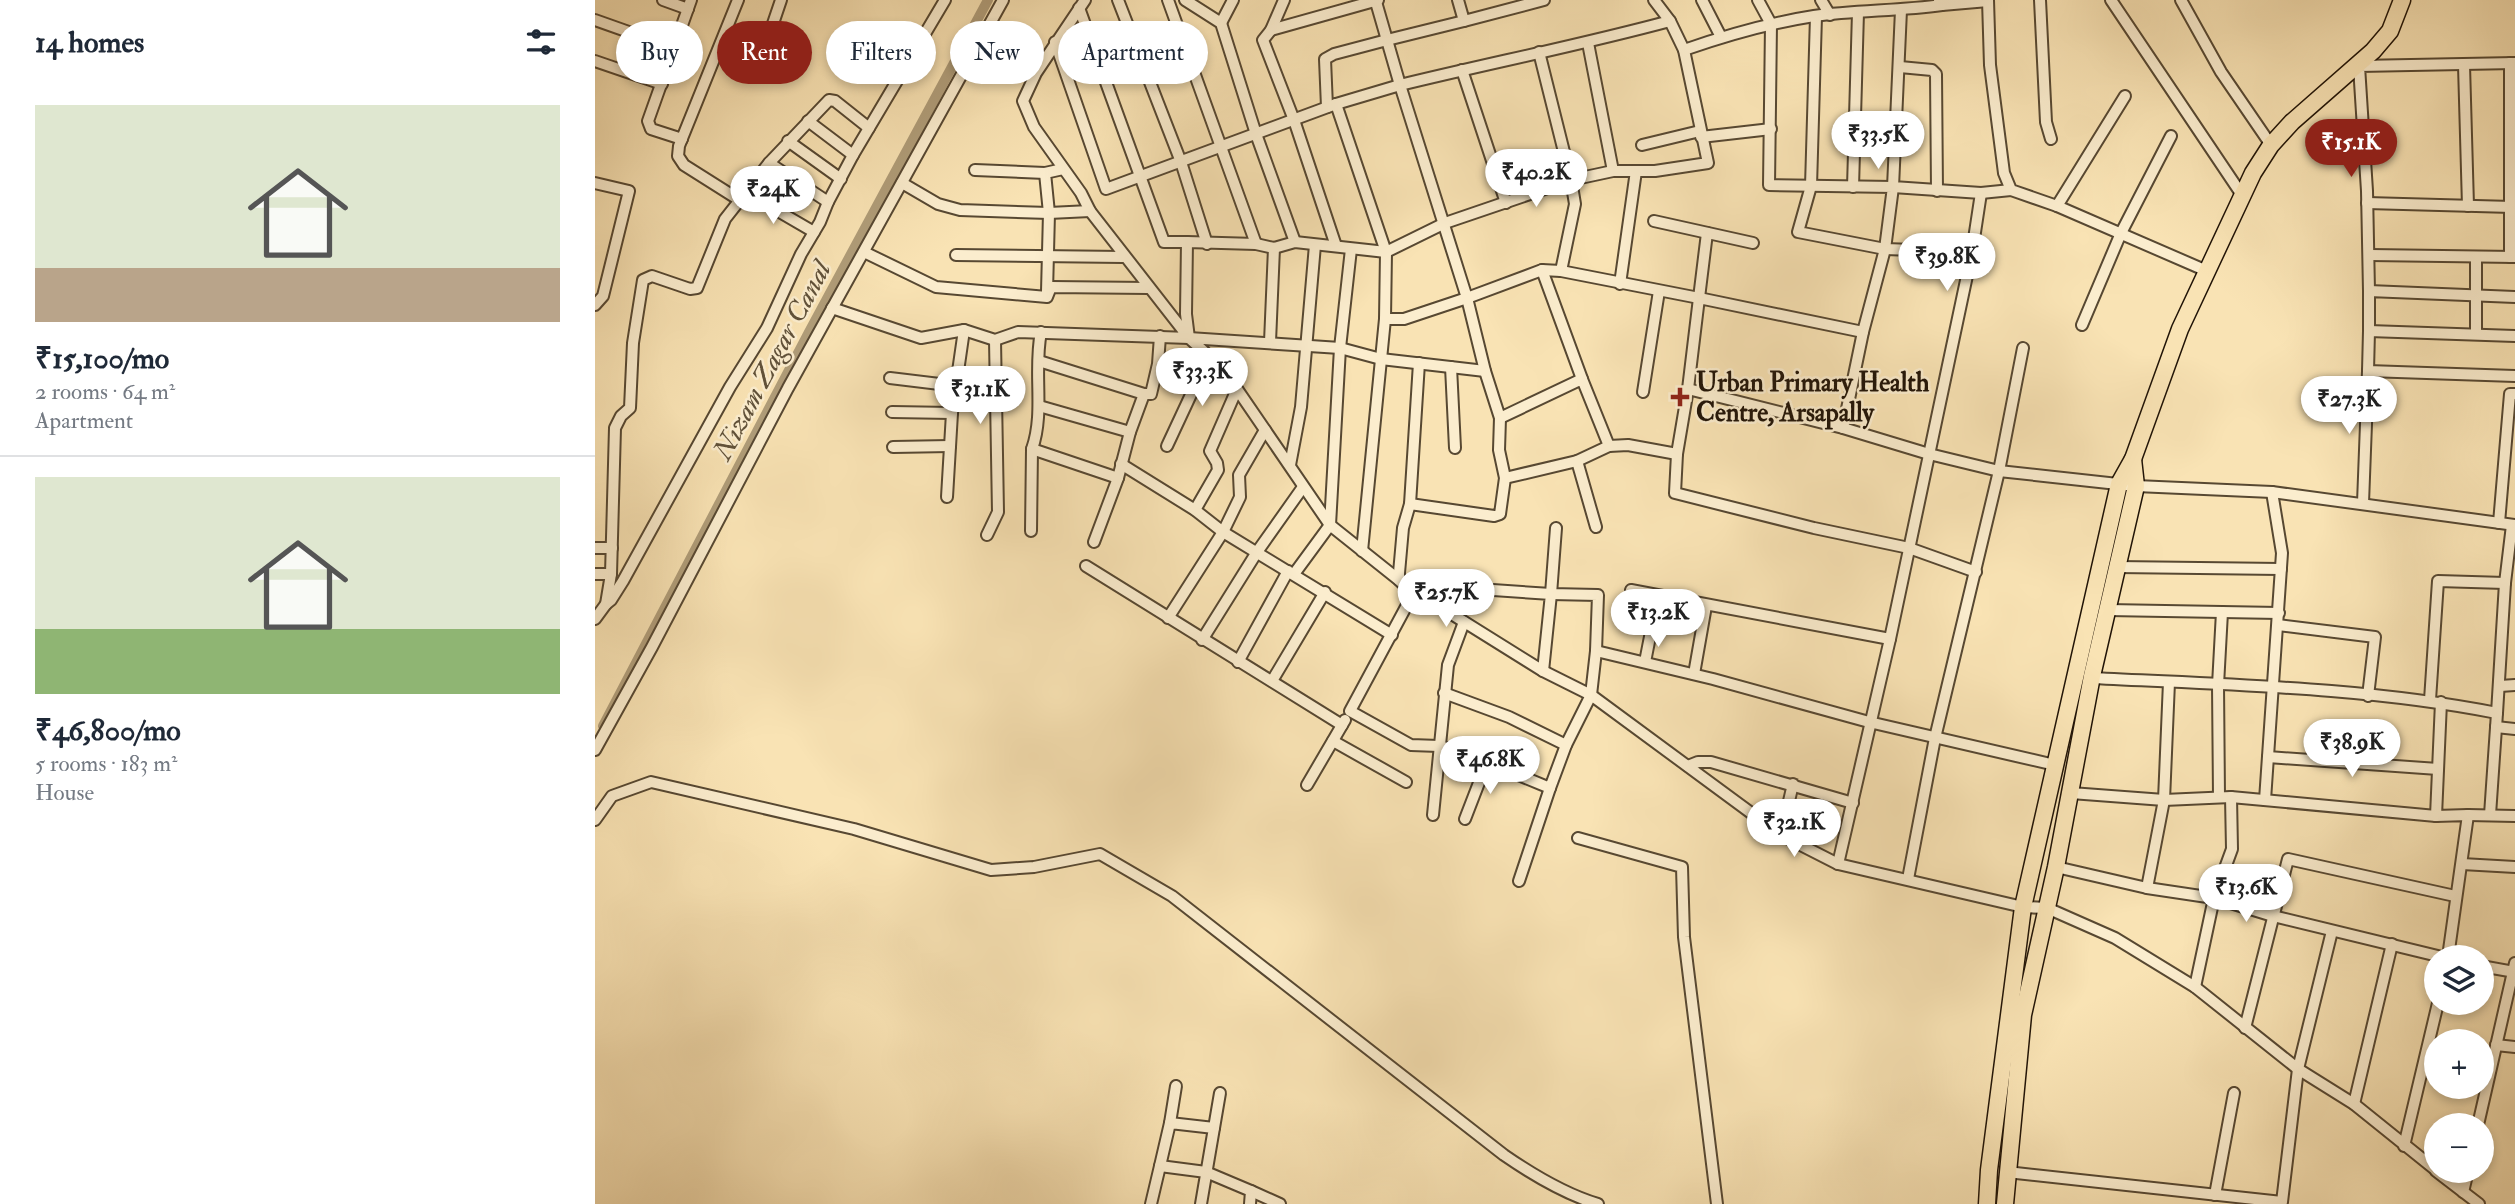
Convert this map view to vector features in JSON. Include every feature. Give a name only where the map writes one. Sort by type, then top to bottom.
[{"type":"highway","points":[[1987,1204],[1989,1170],[2023,907],[2119,484],[2133,459],[2180,329],[2242,195],[2271,145],[2292,122],[2359,66],[2390,31],[2402,0]]},
{"type":"highway","points":[[2005,1204],[2023,1015],[2136,486],[2133,459]]},
{"type":"street","points":[[663,0],[689,5]]},
{"type":"street","points":[[730,21],[738,0]]},
{"type":"street","points":[[774,21],[781,0]]},
{"type":"street","points":[[595,750],[832,308],[1003,0]]},
{"type":"street","points":[[1118,0],[1181,162],[1207,244]]},
{"type":"street","points":[[1168,0],[1256,244]]},
{"type":"street","points":[[1185,0],[1221,23],[1256,134],[1295,242]]},
{"type":"street","points":[[1221,23],[1233,0]]},
{"type":"street","points":[[1284,0],[1271,30],[1263,40],[1294,120],[1336,246]]},
{"type":"street","points":[[1458,0],[1464,21]]},
{"type":"street","points":[[1362,551],[1385,319],[1385,252],[1332,105],[1325,59],[1334,54],[1544,0]]},
{"type":"street","points":[[1082,4],[1164,242],[1256,244],[1274,248],[1295,242],[1385,252],[1445,223],[1571,180],[1613,171],[1655,171],[1708,163],[1684,50],[1670,20],[1654,0]]},
{"type":"street","points":[[1702,0],[1721,37]]},
{"type":"street","points":[[1758,0],[1771,24],[1769,185],[1893,187],[1981,193],[2011,190],[2057,206],[2207,271]]},
{"type":"street","points":[[1821,0],[1830,15]]},
{"type":"street","points":[[1684,50],[1771,24],[1816,16],[1858,12],[1884,5],[1901,10],[1940,2],[1988,0],[1990,65],[2004,173],[2011,190]]},
{"type":"street","points":[[2040,0],[2046,122],[2051,139]]},
{"type":"street","points":[[2111,0],[2242,195]]},
{"type":"street","points":[[2181,0],[2221,72],[2271,145]]},
{"type":"street","points":[[605,604],[624,582],[730,387],[764,332],[853,155],[944,1]]},
{"type":"street","points":[[1271,30],[1377,1],[1467,298],[1500,418],[1499,450],[1505,478],[1502,510],[1494,516],[1410,504]]},
{"type":"street","points":[[1082,4],[1036,73],[1023,101],[1034,127],[1123,257],[1189,338],[1209,356],[1237,389],[1330,525],[1414,592],[1543,671],[1591,695],[1781,835],[1838,864],[2023,907],[2047,908],[2122,942],[2195,987],[2298,1069],[2354,1104],[2424,1161]]},
{"type":"street","points":[[1843,428],[1863,331],[1885,249],[1893,187],[1901,10]]},
{"type":"street","points":[[1853,187],[1858,12]]},
{"type":"street","points":[[1816,16],[1811,186],[1798,232],[1885,249],[1972,252]]},
{"type":"street","points":[[595,20],[616,27]]},
{"type":"street","points":[[1055,42],[1106,189],[1332,105],[1401,85],[1588,43],[1670,20]]},
{"type":"street","points":[[1588,43],[1613,171]]},
{"type":"street","points":[[1539,52],[1575,204],[1561,271]]},
{"type":"street","points":[[717,56],[682,139],[678,156],[684,165],[814,232]]},
{"type":"street","points":[[595,61],[616,68]]},
{"type":"street","points":[[2363,503],[2369,255],[2359,66],[2512,63],[2512,257],[2369,255]]},
{"type":"street","points":[[2464,65],[2468,206]]},
{"type":"street","points":[[1900,67],[1932,71],[1936,74],[1937,191]]},
{"type":"street","points":[[1462,70],[1506,203]]},
{"type":"street","points":[[662,84],[648,121],[649,127],[682,139]]},
{"type":"street","points":[[2057,206],[2125,96]]},
{"type":"street","points":[[595,619],[605,604],[611,574],[615,428],[621,416],[630,408],[633,343],[643,280],[652,276],[690,289],[697,288],[725,219],[769,163],[808,121],[832,100],[869,128]]},
{"type":"street","points":[[808,121],[853,155]]},
{"type":"street","points":[[1642,145],[1700,134],[1771,129]]},
{"type":"street","points":[[2083,326],[2121,233],[2171,136]]},
{"type":"street","points":[[789,141],[841,179]]},
{"type":"street","points":[[769,163],[828,202]]},
{"type":"street","points":[[975,170],[1045,173],[1063,169]]},
{"type":"street","points":[[1620,284],[1636,171]]},
{"type":"street","points":[[1045,173],[1049,213],[1047,297]]},
{"type":"street","points":[[595,183],[629,191],[603,296],[595,305]]},
{"type":"street","points":[[902,183],[938,204],[960,210],[1049,213],[1090,211]]},
{"type":"street","points":[[1838,864],[1890,639],[1972,252],[1981,193]]},
{"type":"street","points":[[2367,204],[2512,206]]},
{"type":"street","points":[[1654,221],[1753,243]]},
{"type":"street","points":[[1707,233],[1688,389],[1677,454],[1675,493],[1814,528],[1909,548],[1976,572]]},
{"type":"street","points":[[1187,242],[1186,314],[1189,338]]},
{"type":"street","points":[[1290,465],[1301,407],[1315,245]]},
{"type":"street","points":[[1270,342],[1274,248]]},
{"type":"street","points":[[1238,662],[1291,573],[1330,525],[1340,348],[1351,249]]},
{"type":"street","points":[[864,252],[936,287],[1047,297]]},
{"type":"street","points":[[956,255],[1123,257]]},
{"type":"street","points":[[2476,257],[2476,334]]},
{"type":"street","points":[[1385,319],[1403,319],[1542,270],[1561,271],[1863,331]]},
{"type":"street","points":[[1542,270],[1609,446]]},
{"type":"street","points":[[1047,297],[1051,288],[1148,288]]},
{"type":"street","points":[[1643,392],[1659,291]]},
{"type":"street","points":[[2368,291],[2515,297]]},
{"type":"street","points":[[832,308],[921,338],[964,330],[995,340],[1018,332],[1041,332],[1270,342],[1340,348],[1381,359],[1485,371]]},
{"type":"street","points":[[947,497],[952,413],[964,330]]},
{"type":"street","points":[[2369,331],[2515,336]]},
{"type":"street","points":[[1031,531],[1032,450],[1039,406],[1037,351],[1041,332]]},
{"type":"street","points":[[1039,361],[1151,394],[1158,364],[1160,336]]},
{"type":"street","points":[[987,535],[998,512],[995,340]]},
{"type":"street","points":[[1908,879],[1935,738],[1999,471],[2022,348]]},
{"type":"street","points":[[1167,446],[1209,356]]},
{"type":"street","points":[[1401,582],[1403,528],[1410,504],[1419,363]]},
{"type":"street","points":[[1451,367],[1455,448]]},
{"type":"street","points":[[2368,371],[2515,376]]},
{"type":"street","points":[[890,378],[956,386]]},
{"type":"street","points":[[1500,418],[1582,379]]},
{"type":"street","points":[[1195,510],[1218,470],[1210,451],[1237,389]]},
{"type":"street","points":[[1688,389],[1999,471],[2136,486],[2271,492],[2514,525],[2505,583],[2490,816]]},
{"type":"street","points":[[1094,541],[1118,478],[1130,432],[1144,394]]},
{"type":"street","points":[[2499,523],[2510,394],[2515,394]]},
{"type":"street","points":[[1039,406],[1130,432]]},
{"type":"street","points":[[892,412],[952,413]]},
{"type":"street","points":[[1168,618],[1223,532],[1240,497],[1239,475],[1265,430]]},
{"type":"street","points":[[1505,478],[1577,461],[1609,446],[1628,445],[1677,454]]},
{"type":"street","points":[[893,447],[950,446]]},
{"type":"street","points":[[1032,450],[1118,478]]},
{"type":"street","points":[[1577,461],[1596,527]]},
{"type":"street","points":[[1121,464],[1195,510],[1223,532],[1392,635]]},
{"type":"street","points":[[1202,640],[1257,552],[1303,487]]},
{"type":"street","points":[[2265,800],[2282,553],[2271,492]]},
{"type":"street","points":[[1543,671],[1556,527]]},
{"type":"street","points":[[595,548],[612,548]]},
{"type":"street","points":[[1086,566],[1342,725]]},
{"type":"street","points":[[2117,567],[2281,569]]},
{"type":"street","points":[[595,574],[611,574]]},
{"type":"street","points":[[2436,816],[2438,581],[2505,583]]},
{"type":"street","points":[[1401,582],[1598,595],[1591,695],[1566,745],[1519,881]]},
{"type":"street","points":[[1631,590],[1890,639]]},
{"type":"street","points":[[1307,785],[1414,592]]},
{"type":"street","points":[[1272,681],[1325,593]]},
{"type":"street","points":[[1645,662],[1658,596]]},
{"type":"street","points":[[1693,674],[1706,606]]},
{"type":"street","points":[[2108,610],[2279,613]]},
{"type":"street","points":[[2219,796],[2218,685],[2222,612]]},
{"type":"street","points":[[1433,816],[1448,665],[1464,622]]},
{"type":"street","points":[[2278,625],[2375,637],[2368,696]]},
{"type":"street","points":[[1596,651],[1870,722],[2055,765]]},
{"type":"street","points":[[2093,678],[2273,687],[2435,701],[2497,713]]},
{"type":"street","points":[[2147,888],[2164,800],[2169,682]]},
{"type":"street","points":[[2500,686],[2515,685]]},
{"type":"street","points":[[1444,693],[1509,717],[1566,745]]},
{"type":"street","points":[[1350,711],[1411,745],[1439,746],[1550,788]]},
{"type":"street","points":[[2496,727],[2515,729]]},
{"type":"street","points":[[1333,741],[1406,782]]},
{"type":"street","points":[[2268,757],[2438,769]]},
{"type":"street","points":[[1688,766],[1706,761],[1853,803]]},
{"type":"street","points":[[1465,819],[1487,762]]},
{"type":"street","points":[[595,820],[612,796],[651,782],[854,829],[991,870],[1034,867],[1100,854],[1172,896],[1504,1155],[1533,1175],[1583,1200],[1598,1204]]},
{"type":"street","points":[[1781,835],[1793,784]]},
{"type":"street","points":[[2071,793],[2164,800],[2219,796],[2436,816],[2515,816]]},
{"type":"street","points":[[2195,987],[2214,898],[2232,849],[2231,797]]},
{"type":"street","points":[[2449,945],[2468,815]]},
{"type":"street","points":[[1578,838],[1682,867],[1684,937],[1717,1204]]},
{"type":"street","points":[[2245,1028],[2288,859],[2455,896]]},
{"type":"street","points":[[2462,864],[2515,867]]},
{"type":"street","points":[[2056,867],[2147,888],[2214,898],[2273,916],[2424,952]]},
{"type":"street","points":[[2007,1172],[2282,1202],[2298,1069],[2332,931]]},
{"type":"street","points":[[2354,1104],[2392,944]]},
{"type":"street","points":[[2481,1113],[2514,969],[2494,967]]},
{"type":"street","points":[[2405,1146],[2435,1015]]},
{"type":"street","points":[[2496,1045],[2515,1047]]},
{"type":"street","points":[[1151,1204],[1176,1086]]},
{"type":"street","points":[[1201,1204],[1220,1093]]},
{"type":"street","points":[[2215,1195],[2234,1093]]},
{"type":"street","points":[[1170,1123],[1214,1128]]},
{"type":"street","points":[[1160,1166],[1206,1172],[1280,1204]]},
{"type":"street","points":[[2451,1183],[2479,1204]]},
{"type":"street","points":[[2463,1192],[2465,1183]]},
{"type":"street","points":[[1250,1204],[1251,1191]]},
{"type":"waterway","name":"Nizam Zagar Canal","points":[[603,726],[809,332],[988,0]]},
{"type":"place","name":"Urban Primary Health Centre, Arsapally","points":[[1680,397]]}]
